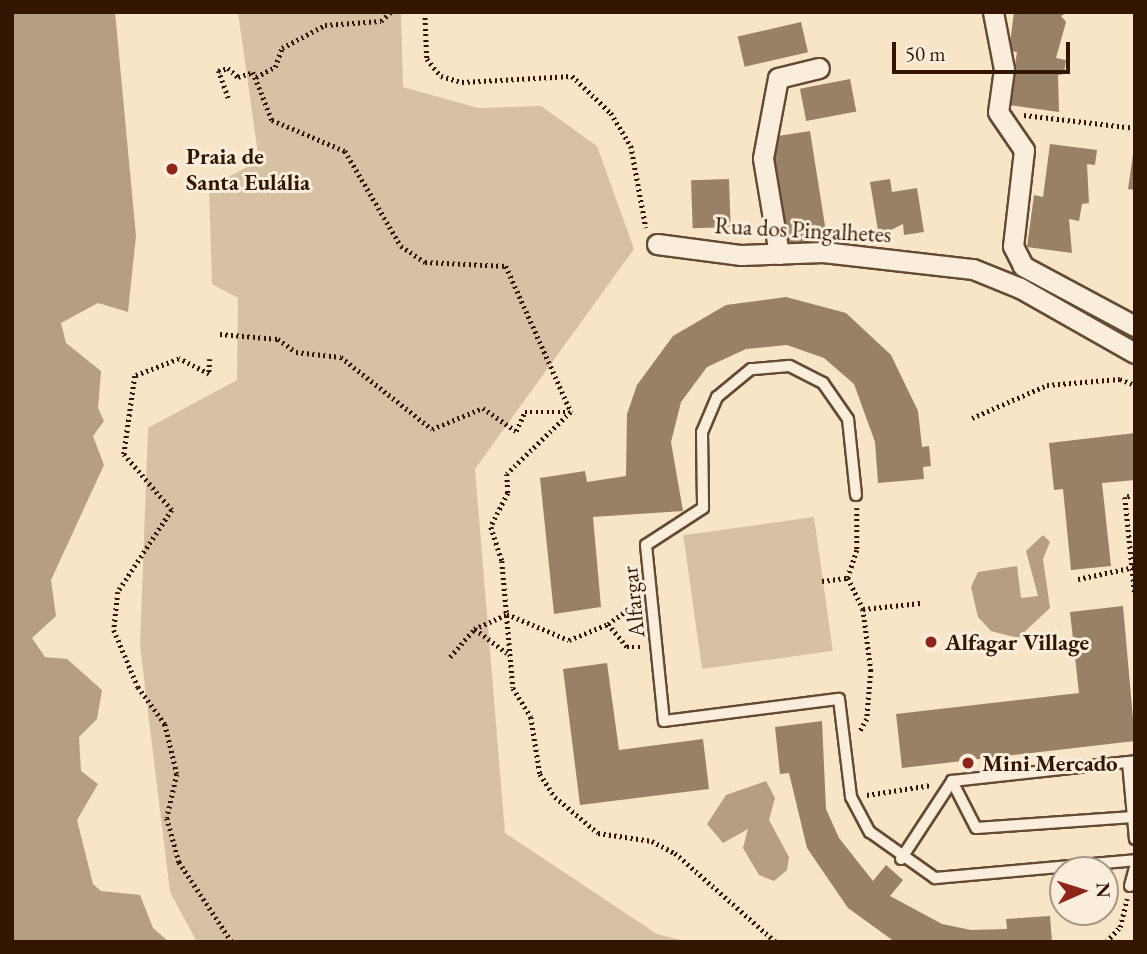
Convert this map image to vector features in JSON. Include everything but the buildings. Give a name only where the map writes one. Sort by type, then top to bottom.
[{"type":"street","points":[[993,12],[1004,69],[998,112],[1024,150],[1013,246],[1023,266],[1135,326]]},
{"type":"street","points":[[779,254],[762,158],[778,78],[819,68]]},
{"type":"street","name":"Rua dos Pingalhetes","points":[[657,244],[779,254],[823,252],[972,269],[1020,288],[1135,353]]},
{"type":"lane","name":"Alfargar","points":[[856,495],[848,419],[822,383],[789,366],[751,369],[716,397],[702,432],[703,508],[646,545],[664,721],[839,699],[850,797],[870,832],[901,859],[935,878],[1135,860]]},
{"type":"lane","points":[[952,782],[1131,762],[1135,838]]},
{"type":"lane","points":[[952,782],[976,828],[1133,817]]},
{"type":"lane","points":[[901,859],[952,782]]},
{"type":"lane","points":[[1130,886],[1135,867]]},
{"type":"path","points":[[228,97],[218,71],[228,68],[238,77],[255,75],[275,67],[282,48],[325,25],[381,21],[391,12]]},
{"type":"path","points":[[425,12],[427,59],[441,76],[462,82],[572,76],[611,113],[631,146],[647,242],[657,244]]},
{"type":"path","points":[[255,75],[272,120],[345,151],[401,246],[444,266],[506,266],[571,412]]},
{"type":"path","points":[[998,112],[1135,128]]},
{"type":"path","points":[[220,334],[239,335],[341,357],[432,429],[483,408],[516,431],[525,412],[571,412]]},
{"type":"path","points":[[210,359],[209,374],[179,359],[135,376],[124,454],[172,510],[118,592],[114,630],[138,687],[165,724],[177,774],[167,818],[179,863],[232,942]]},
{"type":"path","points":[[972,418],[1047,385],[1120,379],[1135,385]]},
{"type":"path","points":[[571,412],[507,474],[508,493],[491,527],[507,614],[508,653],[513,688],[531,717],[540,774],[555,797],[598,833],[652,841],[675,853],[776,942]]},
{"type":"path","points":[[1135,496],[1125,497],[1135,595]]},
{"type":"path","points":[[845,758],[867,719],[872,670],[863,609],[848,578],[859,525]]},
{"type":"path","points":[[1079,579],[1133,569]]},
{"type":"path","points":[[822,581],[848,578]]},
{"type":"path","points":[[450,657],[474,629],[507,614],[569,640],[608,624],[651,596]]},
{"type":"path","points":[[863,609],[921,603]]},
{"type":"path","points":[[608,624],[627,647],[657,647]]},
{"type":"path","points":[[474,629],[508,653]]},
{"type":"path","points":[[850,797],[952,782]]},
{"type":"path","points":[[1106,942],[1120,926],[1130,886]]},
{"type":"shaded area","points":[[12,12],[115,12],[136,236],[128,312],[98,303],[61,323],[66,343],[101,371],[98,408],[104,421],[93,436],[104,465],[51,580],[56,616],[32,638],[45,657],[67,659],[102,690],[97,719],[79,737],[81,771],[98,784],[77,820],[93,884],[101,891],[140,895],[153,928],[169,942],[12,942]]},
{"type":"shaded area","points":[[238,12],[401,12],[403,87],[478,108],[541,106],[597,146],[634,249],[475,469],[505,833],[657,934],[688,942],[197,942],[170,892],[140,646],[148,428],[237,380],[238,298],[212,284],[209,187],[259,161]]},
{"type":"shaded area","points":[[814,517],[833,651],[702,669],[683,535]]},
{"type":"shaded area","points":[[1043,535],[1050,542],[1043,559],[1050,608],[1018,638],[991,631],[978,617],[971,587],[978,572],[1017,566],[1021,598],[1038,596],[1026,551]]},
{"type":"shaded area","points":[[766,781],[775,798],[769,820],[789,857],[787,870],[774,881],[759,875],[743,848],[748,829],[723,843],[707,824],[726,795]]},
{"type":"place","name":"Praia de Santa Eulália","points":[[172,169]]},
{"type":"place","name":"Alfagar Village","points":[[931,642]]},
{"type":"place","name":"Mini Mercado","points":[[968,763]]}]
